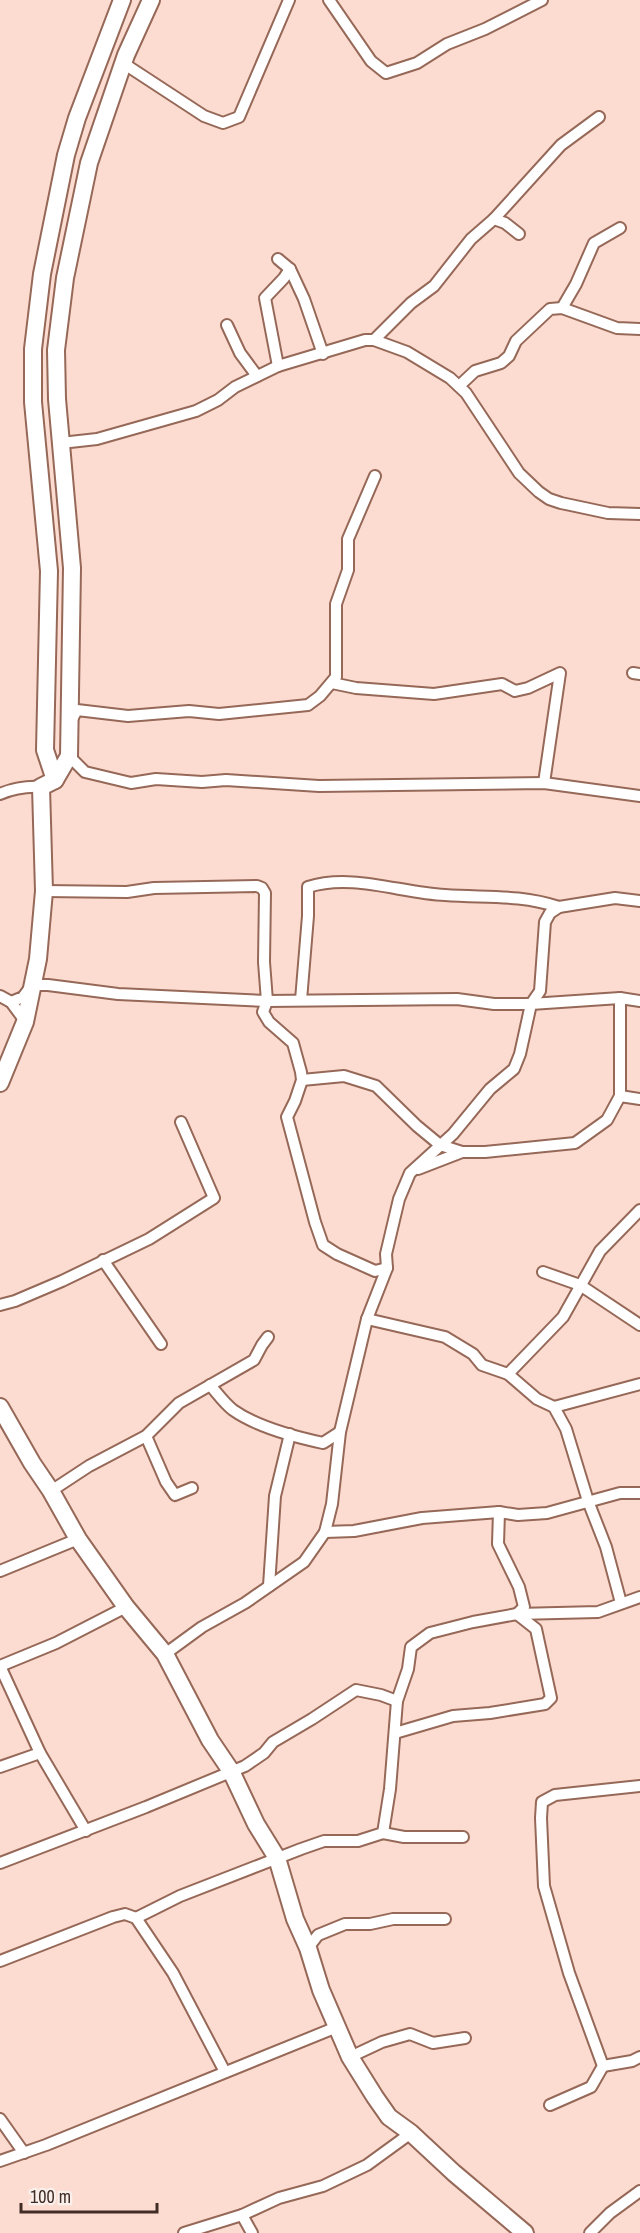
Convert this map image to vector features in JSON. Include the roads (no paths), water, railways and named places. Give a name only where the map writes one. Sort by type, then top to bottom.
[{"type":"main road","points":[[0,1083],[25,1022],[38,959],[44,891],[48,783],[45,750],[48,570],[33,402],[33,349],[42,273],[66,155],[81,107],[122,0]]},
{"type":"main road","points":[[48,783],[69,756],[71,721],[72,568],[57,399],[56,350],[65,278],[89,163],[123,63],[151,0]]},
{"type":"main road","points":[[0,1407],[78,1539],[126,1607],[165,1654],[210,1740],[231,1771],[256,1824],[277,1858],[295,1919],[308,1948],[321,1990],[350,2057],[389,2117],[411,2133],[525,2233]]},
{"type":"street","points":[[123,63],[204,116],[223,123],[239,117],[288,0]]},
{"type":"street","points":[[328,0],[371,61],[386,73],[417,63],[447,44],[542,0]]},
{"type":"street","points":[[374,340],[411,303],[434,286],[471,239],[494,219],[561,145],[599,117]]},
{"type":"street","points":[[494,219],[505,223],[519,234]]},
{"type":"street","points":[[562,308],[576,284],[594,243],[620,228]]},
{"type":"street","points":[[278,259],[290,269],[304,299],[322,354]]},
{"type":"street","points":[[278,366],[265,298],[290,269]]},
{"type":"street","points":[[459,386],[475,371],[501,363],[509,356],[516,341],[550,309],[562,308],[616,328],[640,329]]},
{"type":"street","points":[[226,325],[240,353],[256,376],[254,378]]},
{"type":"street","points":[[61,442],[97,439],[196,411],[278,366],[322,354],[342,345],[374,340],[407,352],[428,363],[459,386],[519,473],[539,492],[561,503],[608,513],[640,514]]},
{"type":"street","points":[[71,721],[77,710],[128,716],[189,711],[219,714],[308,705],[336,677],[336,604],[348,570],[348,539],[375,476]]},
{"type":"street","points":[[332,683],[356,688],[434,694],[502,684],[515,691],[528,688],[560,673],[544,783]]},
{"type":"street","points":[[69,756],[85,772],[130,783],[156,779],[202,782],[226,780],[319,786],[544,783],[640,796]]},
{"type":"street","points":[[0,794],[21,787],[48,783]]},
{"type":"street","points":[[301,1000],[308,887],[322,882],[358,884],[444,896],[508,896],[538,900],[559,907]]},
{"type":"street","points":[[44,891],[127,892],[154,888],[257,886],[262,888],[265,893],[264,962],[267,1001],[263,1012],[269,1022],[293,1043],[302,1080],[287,1117],[315,1222],[323,1245],[337,1254],[375,1271],[387,1268]]},
{"type":"street","points":[[165,1654],[202,1627],[245,1603],[303,1562],[325,1533],[332,1504],[340,1432],[367,1319],[387,1268],[386,1254],[399,1199],[410,1173],[453,1134],[490,1089],[514,1069],[520,1054],[531,1004],[540,991],[546,922],[550,913],[559,907],[615,898],[640,901]]},
{"type":"street","points":[[11,1002],[23,997],[32,985],[118,994],[267,1001],[457,999],[494,1004],[620,998],[640,1001]]},
{"type":"street","points":[[0,996],[11,1002],[25,1022]]},
{"type":"street","points":[[302,1080],[344,1076],[376,1086],[440,1145],[462,1152],[485,1152],[575,1143],[607,1120],[620,1096],[620,998]]},
{"type":"street","points":[[620,1096],[640,1099]]},
{"type":"street","points":[[0,1305],[53,1285],[149,1239],[214,1198],[181,1122]]},
{"type":"street","points":[[410,1173],[462,1152]]},
{"type":"street","points":[[508,1374],[563,1317],[600,1251],[640,1210]]},
{"type":"street","points":[[103,1260],[161,1344]]},
{"type":"street","points":[[543,1272],[580,1285],[640,1325]]},
{"type":"street","points":[[367,1319],[445,1337],[472,1354],[482,1365],[508,1374],[537,1399],[554,1407],[566,1430],[588,1501],[606,1547],[621,1603]]},
{"type":"street","points":[[51,1491],[89,1466],[146,1437],[179,1403],[254,1360],[268,1337]]},
{"type":"street","points":[[554,1407],[640,1384]]},
{"type":"street","points":[[210,1385],[232,1409],[262,1425],[323,1443],[340,1432]]},
{"type":"street","points":[[269,1586],[275,1496],[290,1434]]},
{"type":"street","points":[[146,1437],[166,1482],[175,1495],[192,1488]]},
{"type":"street","points":[[325,1533],[354,1531],[422,1518],[499,1512],[518,1515],[547,1513],[620,1493],[640,1493]]},
{"type":"street","points":[[499,1512],[498,1544],[519,1587],[524,1607],[517,1614]]},
{"type":"street","points":[[0,1571],[78,1539]]},
{"type":"street","points":[[383,1833],[390,1789],[397,1701],[408,1669],[411,1647],[430,1633],[473,1622],[517,1614],[598,1612],[640,1597]]},
{"type":"street","points":[[86,1831],[39,1753],[0,1666],[57,1644],[126,1607]]},
{"type":"street","points":[[394,1732],[453,1716],[490,1713],[545,1704],[551,1698],[536,1629],[517,1614]]},
{"type":"street","points":[[0,1863],[86,1831],[245,1766],[264,1753],[273,1742],[356,1690],[397,1701]]},
{"type":"street","points":[[0,1767],[39,1753]]},
{"type":"street","points":[[550,2105],[591,2087],[603,2066],[569,1973],[544,1886],[542,1802],[555,1795],[640,1786]]},
{"type":"street","points":[[136,1918],[180,1896],[266,1861],[324,1841],[358,1841],[383,1833],[404,1837],[463,1837]]},
{"type":"street","points":[[0,1961],[113,1917],[125,1914],[136,1918],[173,1973],[225,2072]]},
{"type":"street","points":[[308,1948],[318,1935],[345,1924],[370,1924],[393,1919],[445,1919]]},
{"type":"street","points":[[0,2161],[337,2027]]},
{"type":"street","points":[[350,2057],[382,2042],[410,2034],[433,2043],[465,2038]]},
{"type":"street","points":[[603,2066],[632,2061],[640,2056]]},
{"type":"street","points":[[0,2120],[24,2153]]},
{"type":"street","points":[[184,2233],[242,2215],[279,2198],[323,2186],[379,2157],[411,2133]]},
{"type":"street","points":[[590,2233],[610,2213],[640,2191]]},
{"type":"street","points":[[242,2215],[252,2233]]}]
